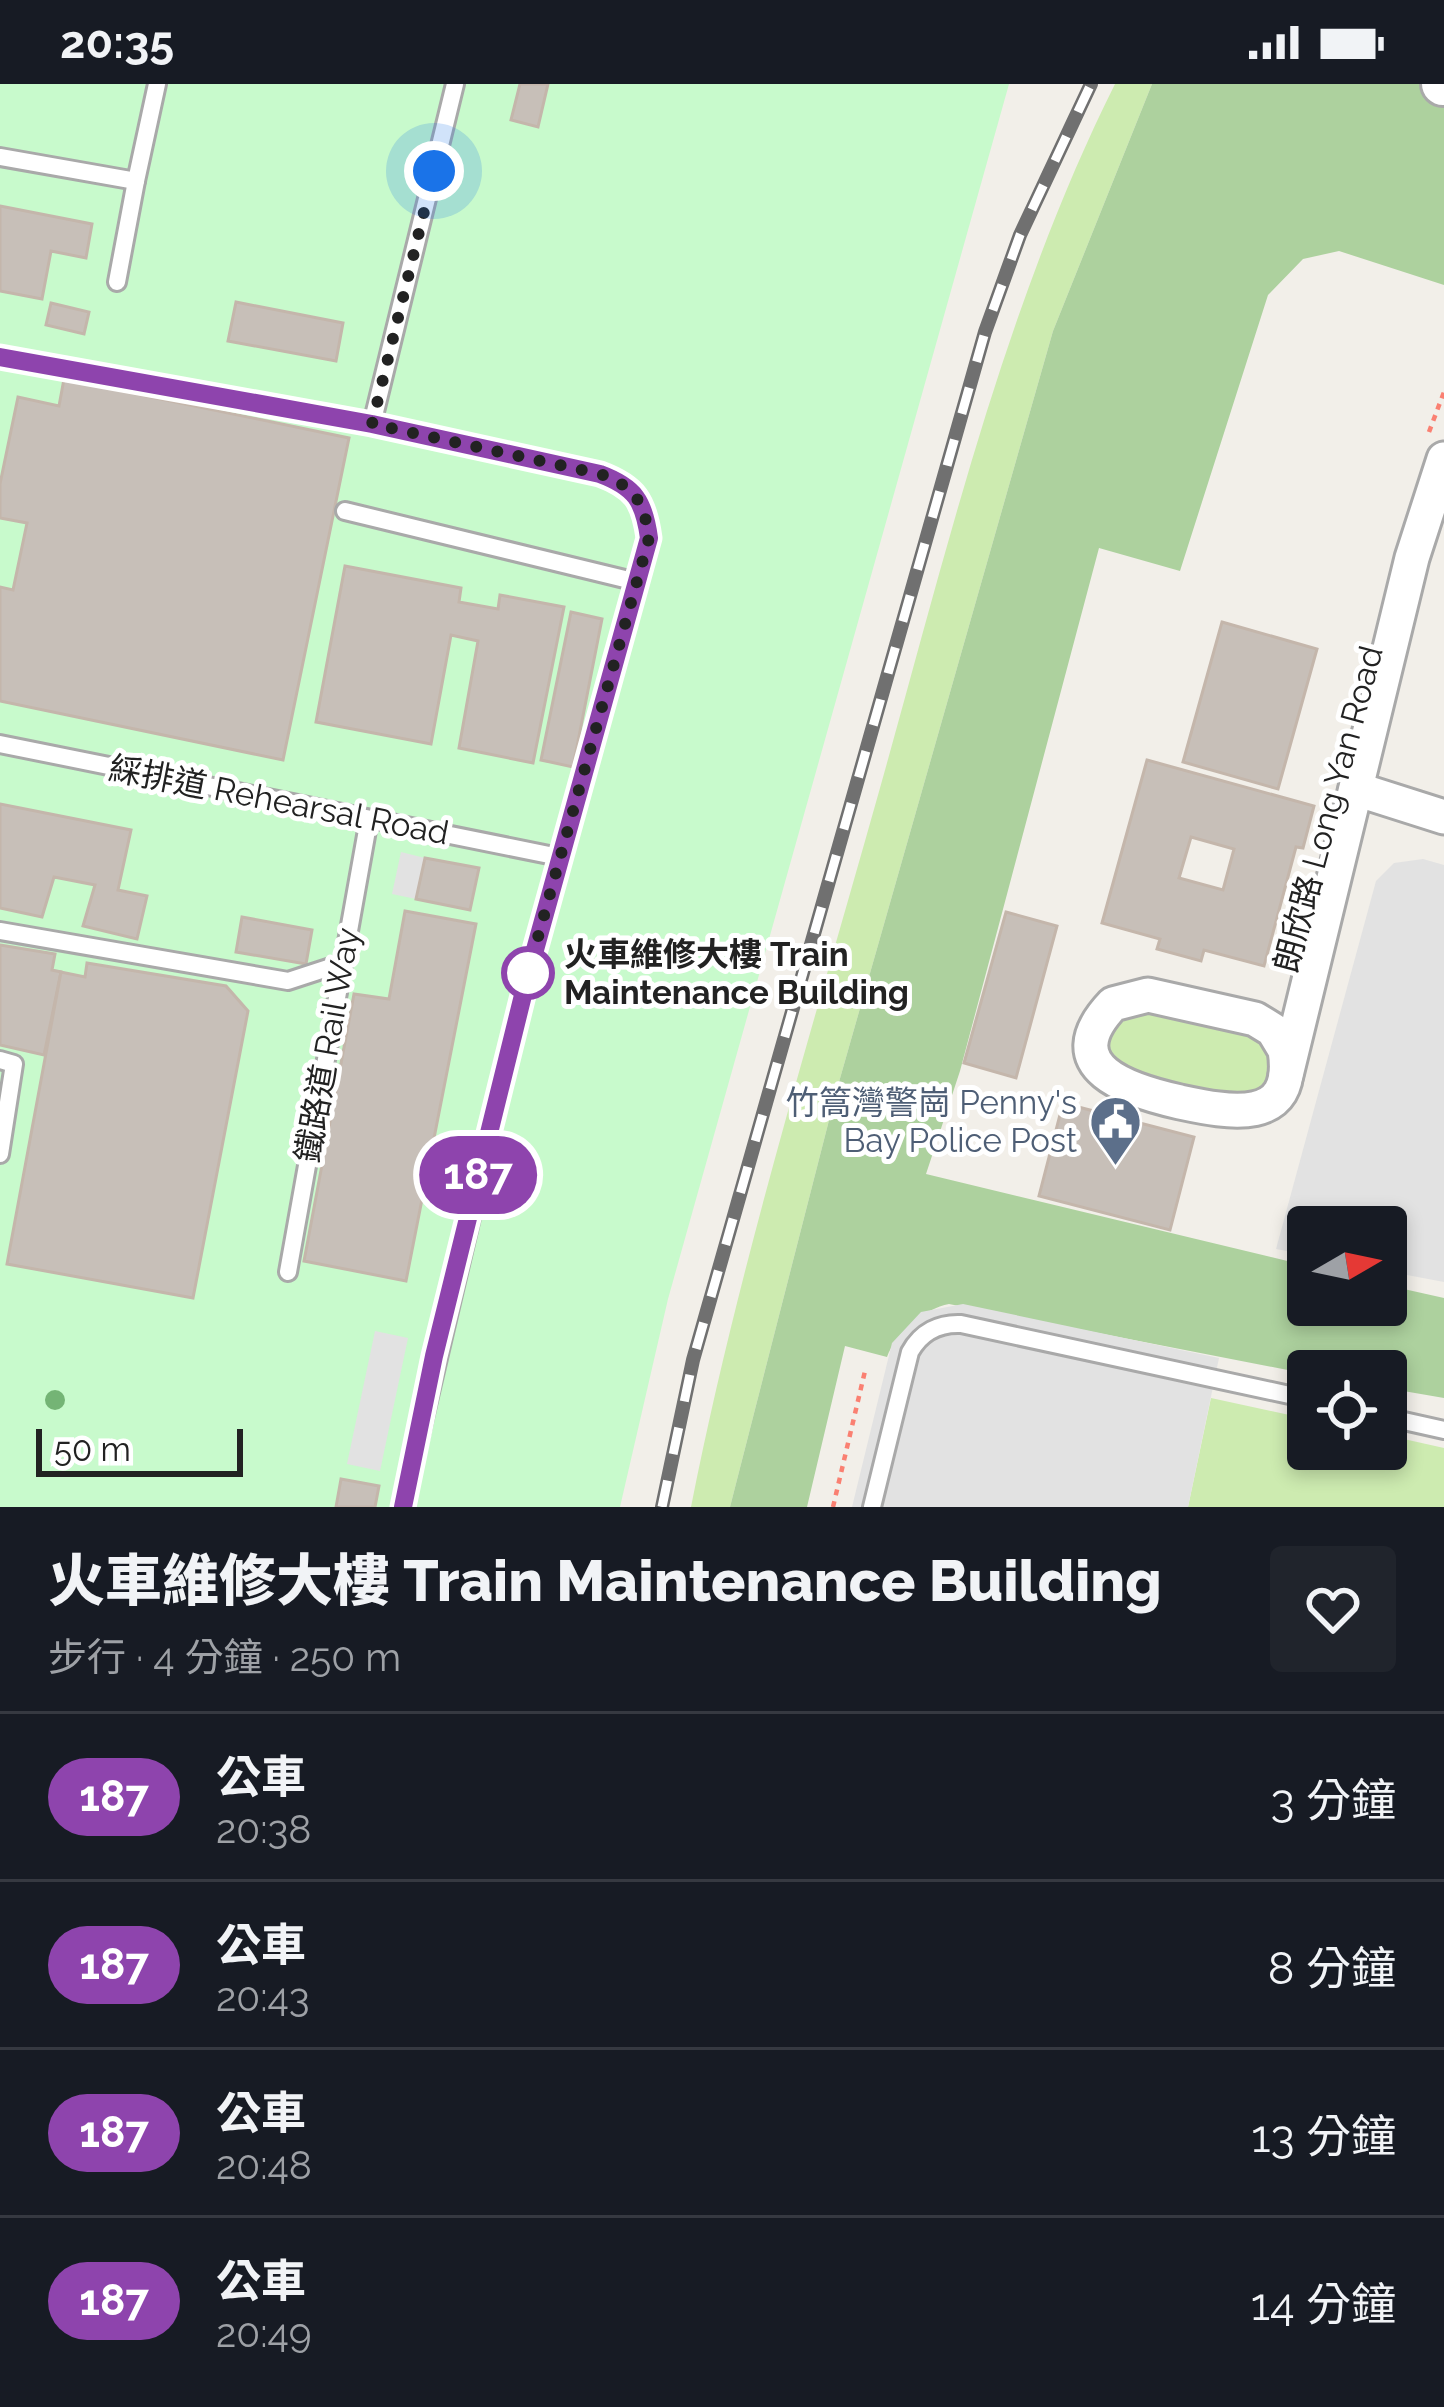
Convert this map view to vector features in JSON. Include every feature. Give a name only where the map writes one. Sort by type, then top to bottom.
[{"type":"street","name":"朗欣路 Long Yan Road","points":[[1286,1076],[1435,449]]},
{"type":"street","points":[[1356,789],[1444,818]]},
{"type":"street","points":[[1148,994],[1245,1016],[1264,1023],[1280,1039],[1286,1076],[1261,1108],[1232,1113],[1129,1091],[1108,1078],[1096,1060],[1096,1030],[1102,1016],[1124,998],[1148,994]]},
{"type":"street","points":[[1245,1016],[1273,1015],[1303,994]]},
{"type":"lane","points":[[117,282],[157,84]]},
{"type":"lane","points":[[372,424],[454,84]]},
{"type":"lane","points":[[0,157],[136,181]]},
{"type":"lane","points":[[0,357],[372,424],[600,474],[628,485],[644,506],[649,538],[559,856],[434,1356],[403,1507]]},
{"type":"lane","points":[[345,511],[638,582]]},
{"type":"lane","name":"綵排道 Rehearsal Road","points":[[0,744],[559,856]]},
{"type":"lane","name":"鐵路道 Rail Way","points":[[289,1272],[369,819]]},
{"type":"lane","points":[[0,931],[288,982],[340,964]]},
{"type":"lane","points":[[0,1060],[14,1064],[0,1154]]},
{"type":"lane","points":[[872,1507],[910,1352],[922,1335],[940,1325],[961,1324],[1287,1395]]},
{"type":"lane","points":[[1407,1422],[1444,1430]]},
{"type":"path","points":[[1435,449],[1444,392]]},
{"type":"path","points":[[833,1507],[865,1371]]},
{"type":"green space","points":[[0,84],[1009,84],[668,1299],[620,1507],[0,1507]]},
{"type":"green space","points":[[1115,84],[1152,84],[1053,331],[837,1089],[730,1507],[691,1507],[778,1146],[954,520],[1041,254]]},
{"type":"green space","points":[[1152,84],[1426,84],[1444,89],[1444,285],[1339,251],[1303,259],[1268,295],[1180,571],[1099,548],[960,1071],[926,1174],[1287,1261],[1287,1326],[1407,1326],[1407,1290],[1444,1298],[1444,1398],[1407,1392],[1407,1350],[1287,1350],[1287,1370],[949,1304],[912,1323],[887,1357],[845,1346],[807,1507],[730,1507],[837,1089],[1053,331]]},
{"type":"green space","points":[[1124,1005],[1259,1030],[1277,1071],[1256,1099],[1119,1077],[1101,1032]]},
{"type":"green space","points":[[1211,1398],[1287,1414],[1287,1470],[1407,1470],[1407,1440],[1444,1448],[1444,1507],[1188,1507]]},
{"type":"shaded area","points":[[401,852],[425,858],[416,899],[392,894]]},
{"type":"shaded area","points":[[1423,859],[1444,865],[1444,1282],[1407,1275],[1407,1206],[1288,1206],[1376,881],[1394,863]]},
{"type":"shaded area","points":[[1287,1209],[1287,1251],[1276,1249]]},
{"type":"shaded area","points":[[963,1304],[1219,1358],[1188,1507],[852,1507],[892,1343],[921,1312]]},
{"type":"shaded area","points":[[375,1331],[408,1338],[380,1471],[347,1464]]},
{"type":"building","points":[[520,84],[548,84],[538,127],[511,120]]},
{"type":"building","points":[[0,206],[92,224],[86,258],[51,251],[42,299],[0,291]]},
{"type":"building","points":[[236,302],[343,323],[336,361],[228,341]]},
{"type":"building","points":[[51,303],[89,312],[84,334],[46,325]]},
{"type":"building","points":[[64,379],[349,438],[283,760],[0,701],[0,587],[13,590],[27,523],[0,518],[0,484],[18,397],[59,406]]},
{"type":"building","points":[[345,566],[461,588],[459,602],[498,609],[500,595],[564,607],[533,763],[459,748],[478,641],[451,635],[431,744],[316,722]]},
{"type":"building","points":[[571,612],[602,619],[573,767],[541,760]]},
{"type":"building","points":[[1222,622],[1317,649],[1278,789],[1183,762]]},
{"type":"building","points":[[1147,760],[1314,806],[1303,848],[1296,847],[1264,966],[1204,950],[1201,961],[1157,949],[1160,939],[1102,923]],"holes":[[[1191,837],[1234,849],[1223,890],[1179,878]]]},
{"type":"building","points":[[0,804],[131,830],[118,890],[147,896],[137,939],[83,926],[95,885],[54,877],[42,917],[0,908]]},
{"type":"building","points":[[425,858],[479,868],[470,910],[416,899]]},
{"type":"building","name":"火車維修大樓 Train Maintenance Building","points":[[405,911],[476,924],[406,1281],[304,1261],[354,994],[389,999]]},
{"type":"building","points":[[1006,912],[1057,926],[1016,1078],[964,1063]]},
{"type":"building","points":[[242,917],[312,930],[306,964],[236,952]]},
{"type":"building","points":[[0,945],[55,954],[52,970],[61,972],[44,1055],[0,1045]]},
{"type":"building","points":[[87,963],[226,986],[248,1011],[193,1298],[7,1264],[61,972],[85,977]]},
{"type":"building","name":"竹篙灣警崗 Penny's Bay Police Post","points":[[1063,1103],[1194,1137],[1170,1230],[1039,1196]]},
{"type":"building","points":[[341,1479],[379,1486],[375,1507],[336,1507]]},
{"type":"railway","points":[[662,1507],[693,1360],[985,332],[1020,235],[1091,84]]},
{"type":"bus line","name":"187","points":[[0,357],[372,424],[600,474],[628,485],[644,506],[649,538],[528,975],[434,1356],[403,1507]]},
{"type":"place","name":"火車維修大樓 Train Maintenance Building","points":[[528,973]]},
{"type":"place","name":"竹篙灣警崗 Penny's Bay Police Post","points":[[1116,1167]]},
{"type":"route","points":[[434,171],[372,424],[600,474],[628,485],[644,506],[649,538],[528,973]]}]
